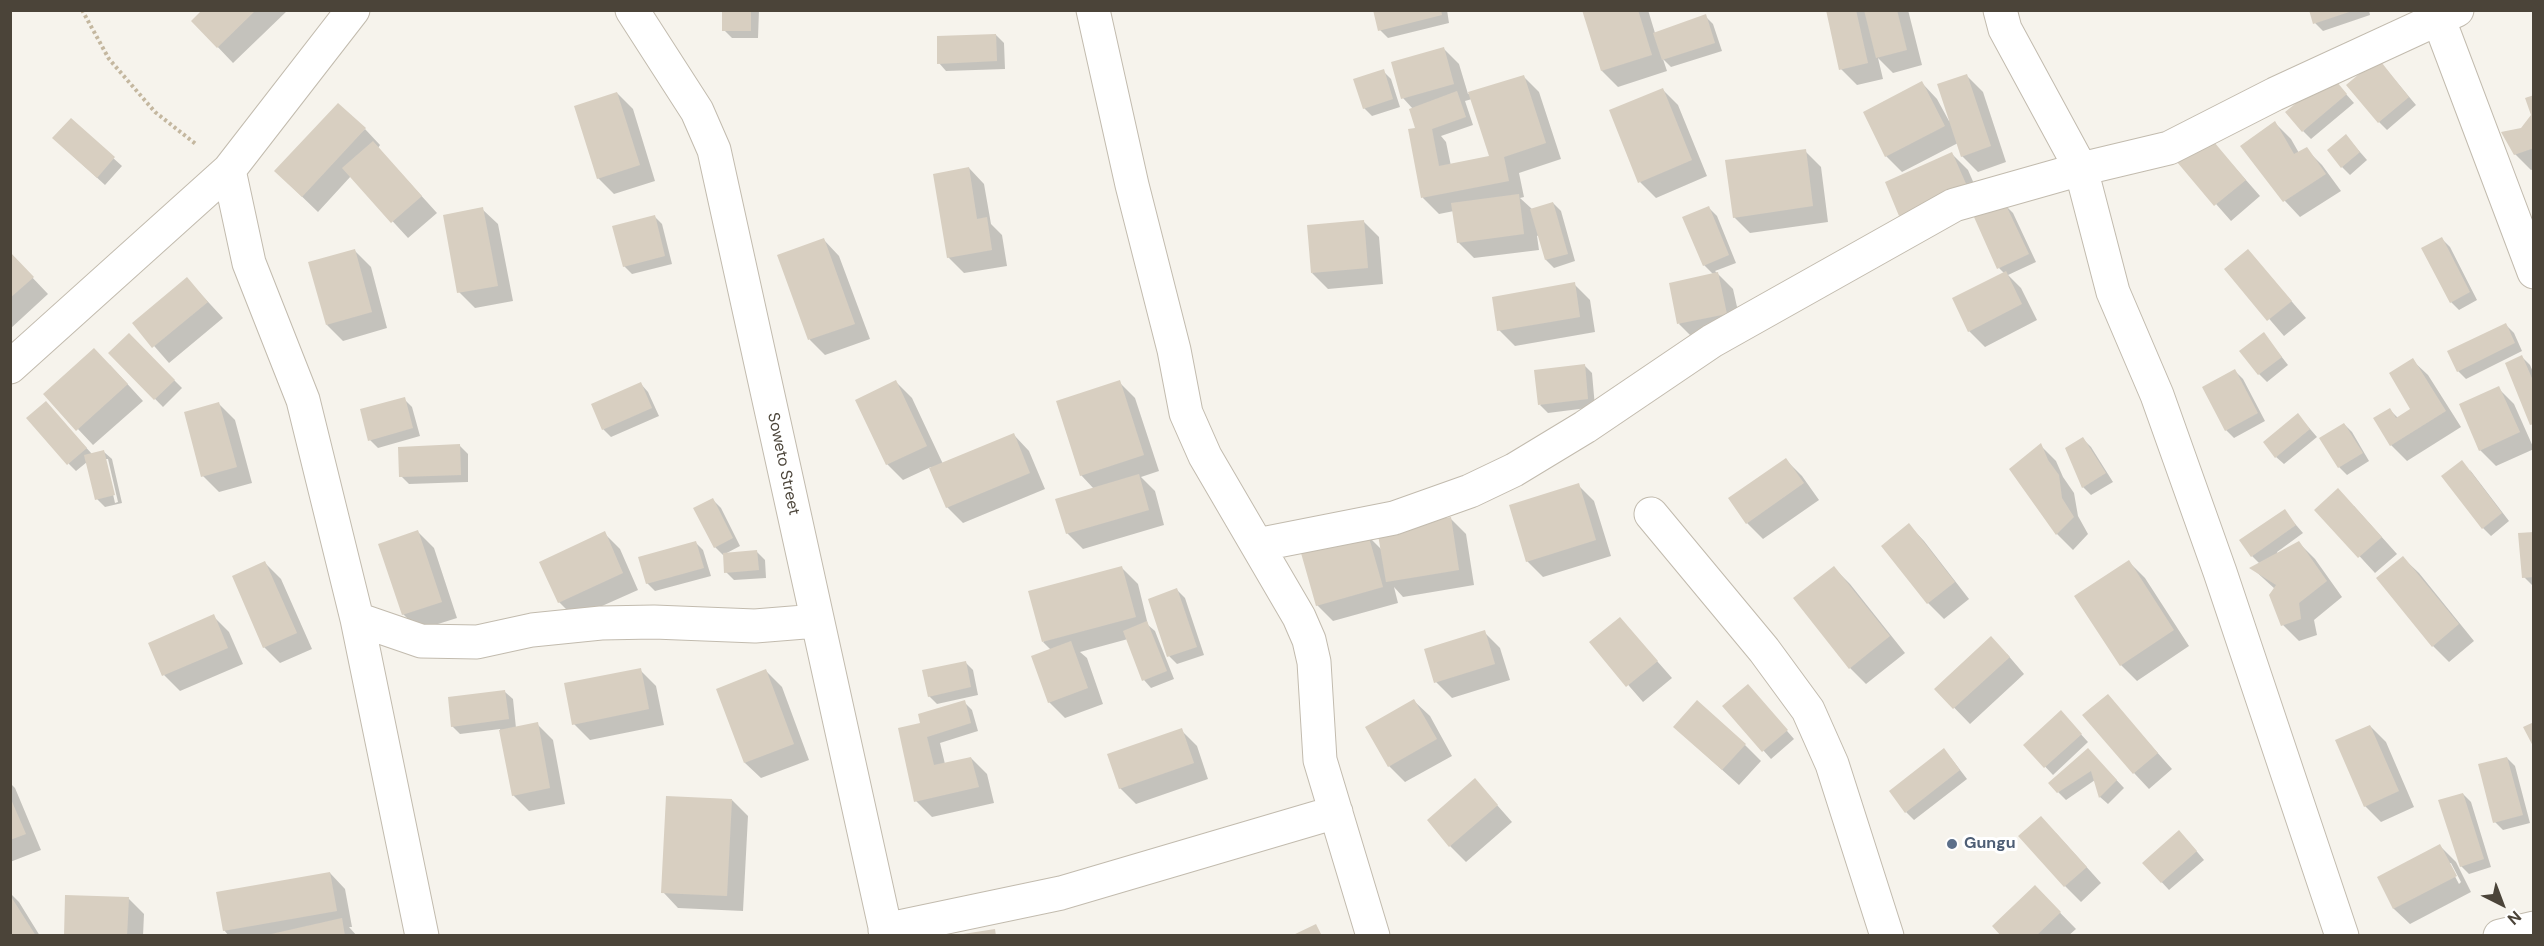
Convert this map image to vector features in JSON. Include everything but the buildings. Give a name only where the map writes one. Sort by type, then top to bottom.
[{"type":"street","points":[[10,367],[229,170],[353,10]]},
{"type":"street","name":"Soweto Street","points":[[632,10],[697,111],[714,150],[886,933]]},
{"type":"street","points":[[1093,10],[1132,185],[1174,350],[1186,413],[1205,456],[1299,617],[1309,640],[1314,662],[1320,760],[1373,936]]},
{"type":"street","points":[[2000,10],[2005,29],[2081,169],[2112,292],[2157,395],[2220,572],[2342,936]]},
{"type":"street","points":[[1257,545],[1394,518],[1470,491],[1514,470],[1575,433],[1712,341],[1954,205],[2081,169],[2169,148],[2275,94],[2448,15],[2534,272]]},
{"type":"street","points":[[229,170],[249,263],[303,400],[357,619],[422,936]]},
{"type":"street","points":[[1652,514],[1764,650],[1808,710],[1832,765],[1887,936]]},
{"type":"street","points":[[357,619],[421,641],[477,642],[532,630],[601,623],[654,622],[755,626],[817,621]]},
{"type":"street","points":[[886,933],[1061,893],[1336,812]]},
{"type":"street","points":[[2500,936],[2534,928]]},
{"type":"path","points":[[82,10],[109,59],[155,112],[229,170]]},
{"type":"place","name":"Gungu","points":[[1952,844]]}]
